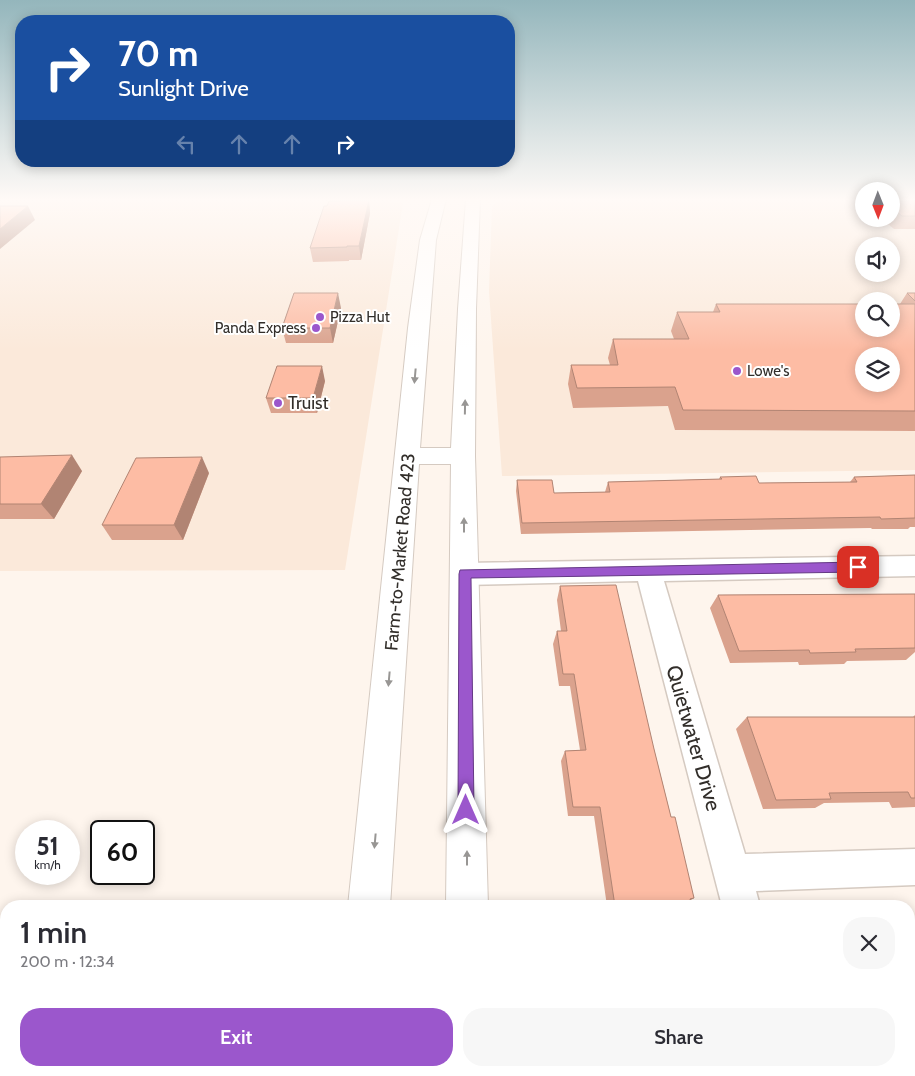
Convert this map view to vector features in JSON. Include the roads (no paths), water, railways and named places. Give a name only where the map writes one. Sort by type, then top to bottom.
[{"type":"main road","name":"Farm-to-Market Road 423","points":[[370,900],[427,249]]},
{"type":"main road","points":[[467,900],[464,456],[470,249]]},
{"type":"main road","points":[[408,456],[464,456]]},
{"type":"street","points":[[464,574],[915,566]]},
{"type":"street","name":"Quietwater Drive","points":[[648,570],[736,889]]},
{"type":"street","points":[[736,889],[915,867]]},
{"type":"place","name":"Pizza Hut","points":[[320,317]]},
{"type":"place","name":"Panda Express","points":[[316,328]]},
{"type":"place","name":"Lowe's","points":[[737,371]]},
{"type":"place","name":"Truist","points":[[278,403]]}]
